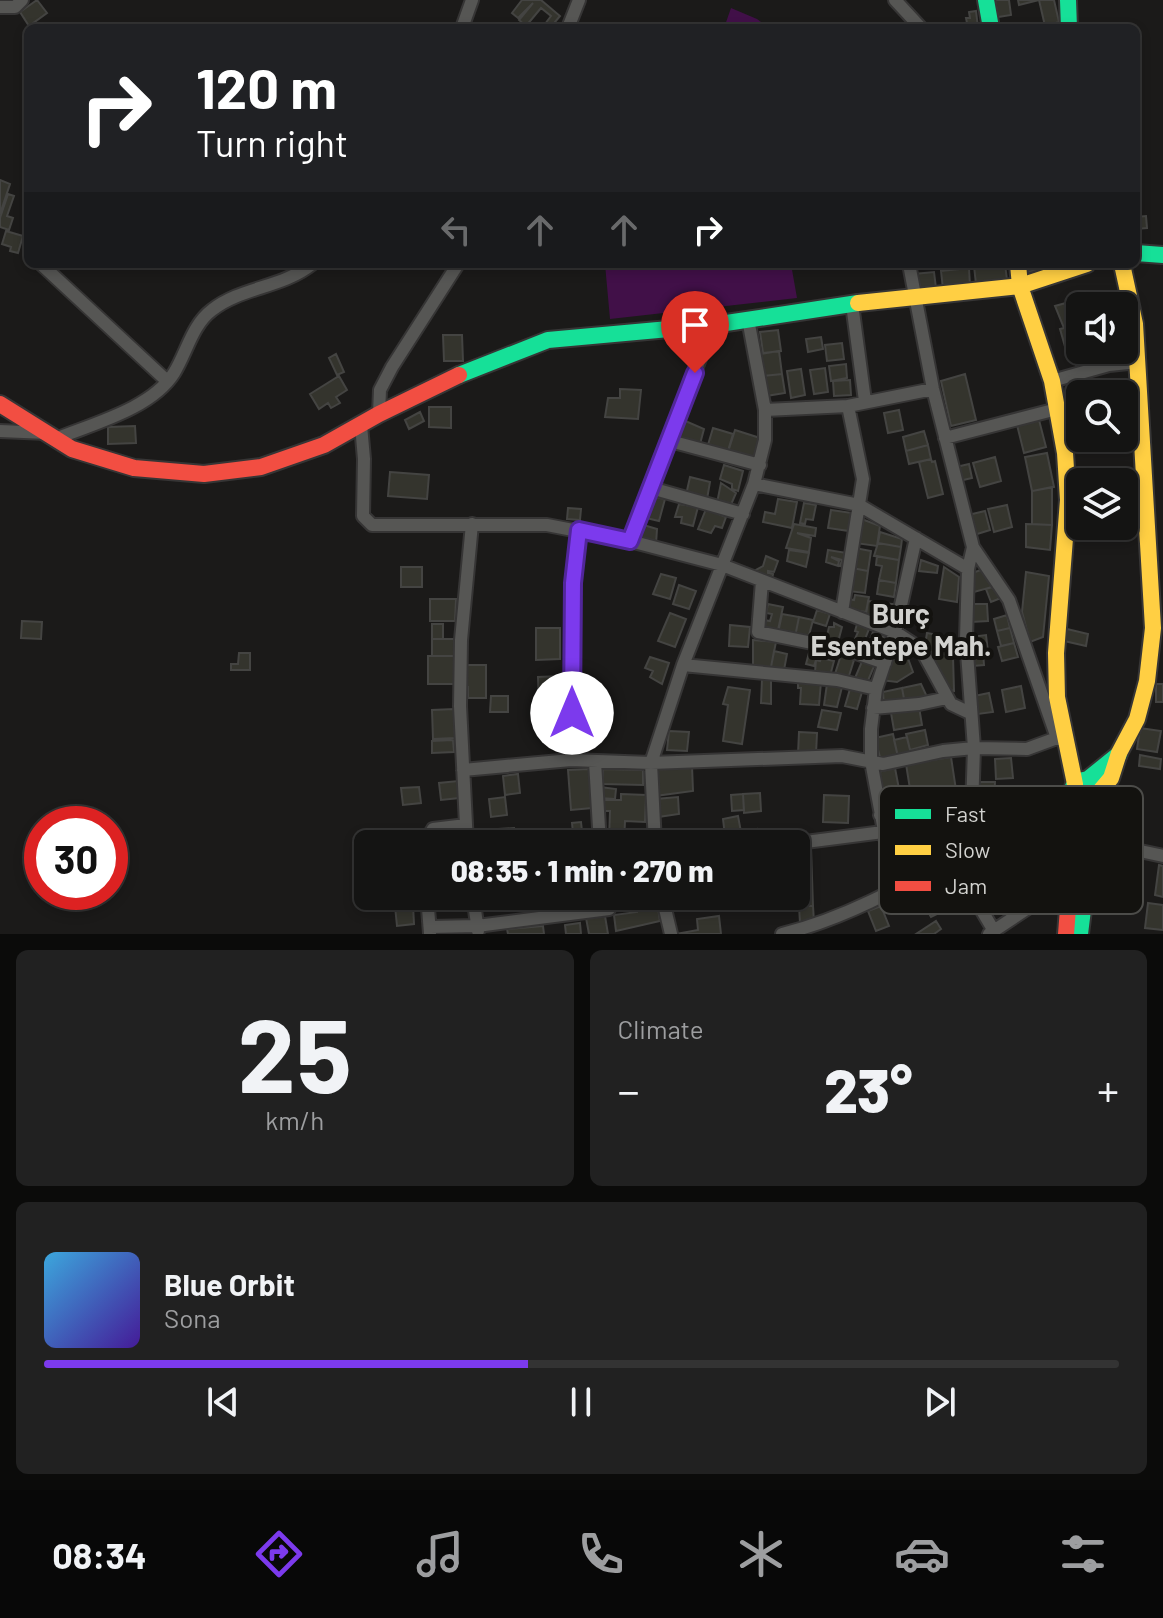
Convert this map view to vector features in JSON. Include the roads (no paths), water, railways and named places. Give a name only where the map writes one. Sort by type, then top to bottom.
[{"type":"street","points":[[0,7],[15,7],[22,0]]},
{"type":"street","points":[[463,24],[472,0]]},
{"type":"street","points":[[570,24],[579,0]]},
{"type":"street","points":[[895,0],[918,24]]},
{"type":"street","points":[[986,0],[990,24]]},
{"type":"street","points":[[1068,0],[1069,24]]},
{"type":"street","points":[[1140,253],[1163,255]]},
{"type":"street","points":[[45,268],[167,381]]},
{"type":"street","points":[[0,431],[54,436],[150,399],[173,375],[202,318],[215,307],[296,277],[307,268]]},
{"type":"street","points":[[379,414],[380,390],[392,367],[455,268]]},
{"type":"street","points":[[910,268],[933,389],[973,547],[1009,600],[1061,739],[1088,786]]},
{"type":"street","points":[[1018,268],[1020,286],[1052,381],[1065,453],[1068,500],[1056,653],[1061,739]]},
{"type":"street","points":[[0,404],[72,449],[134,468],[204,474],[261,467],[324,445],[454,377],[548,340],[713,325],[852,304],[1020,286],[1075,268]]},
{"type":"street","points":[[1123,268],[1128,292]]},
{"type":"street","points":[[852,304],[865,401]]},
{"type":"street","points":[[654,830],[651,763],[683,665],[754,484],[765,440],[765,410],[748,319]]},
{"type":"street","points":[[630,541],[713,325]]},
{"type":"street","points":[[1098,786],[1112,779],[1119,754],[1140,709],[1151,662],[1153,628],[1138,362]]},
{"type":"street","points":[[1052,381],[1119,364]]},
{"type":"street","points":[[765,410],[848,406],[933,389]]},
{"type":"street","points":[[842,612],[863,479],[848,406]]},
{"type":"street","points":[[945,438],[1057,409]]},
{"type":"street","points":[[361,425],[363,516],[366,521],[379,527],[532,524],[630,541],[722,565],[895,632],[921,649],[947,698],[957,709],[970,713]]},
{"type":"street","points":[[670,441],[760,465]]},
{"type":"street","points":[[754,484],[859,505],[968,569]]},
{"type":"street","points":[[651,488],[743,514]]},
{"type":"street","points":[[466,830],[460,706],[461,640],[472,524]]},
{"type":"street","points":[[571,760],[573,583],[579,530]]},
{"type":"street","points":[[879,809],[871,761],[873,708],[876,689],[895,632],[916,538]]},
{"type":"street","points":[[973,547],[968,569],[966,639],[974,748],[973,786]]},
{"type":"street","points":[[762,581],[758,632],[847,650],[885,663]]},
{"type":"street","points":[[683,665],[837,680],[876,689]]},
{"type":"street","points":[[873,708],[947,698]]},
{"type":"street","points":[[463,770],[571,760],[651,763],[842,756],[883,764],[943,751],[1027,749],[1061,739]]},
{"type":"street","points":[[595,762],[599,830]]},
{"type":"street","points":[[432,830],[466,825]]},
{"type":"street","points":[[810,841],[879,833]]},
{"type":"street","points":[[1143,852],[1163,856]]},
{"type":"street","points":[[782,934],[820,924],[879,897]]},
{"type":"street","points":[[428,910],[430,931],[478,930],[603,910]]},
{"type":"street","points":[[475,910],[478,930]]},
{"type":"street","points":[[665,910],[671,934]]},
{"type":"street","points":[[982,914],[992,932],[1017,914]]},
{"type":"street","points":[[1066,934],[1069,914]]},
{"type":"street","points":[[1079,914],[1080,934]]},
{"type":"district","name":"Burç Esentepe Mah.","points":[[901,630]]}]
